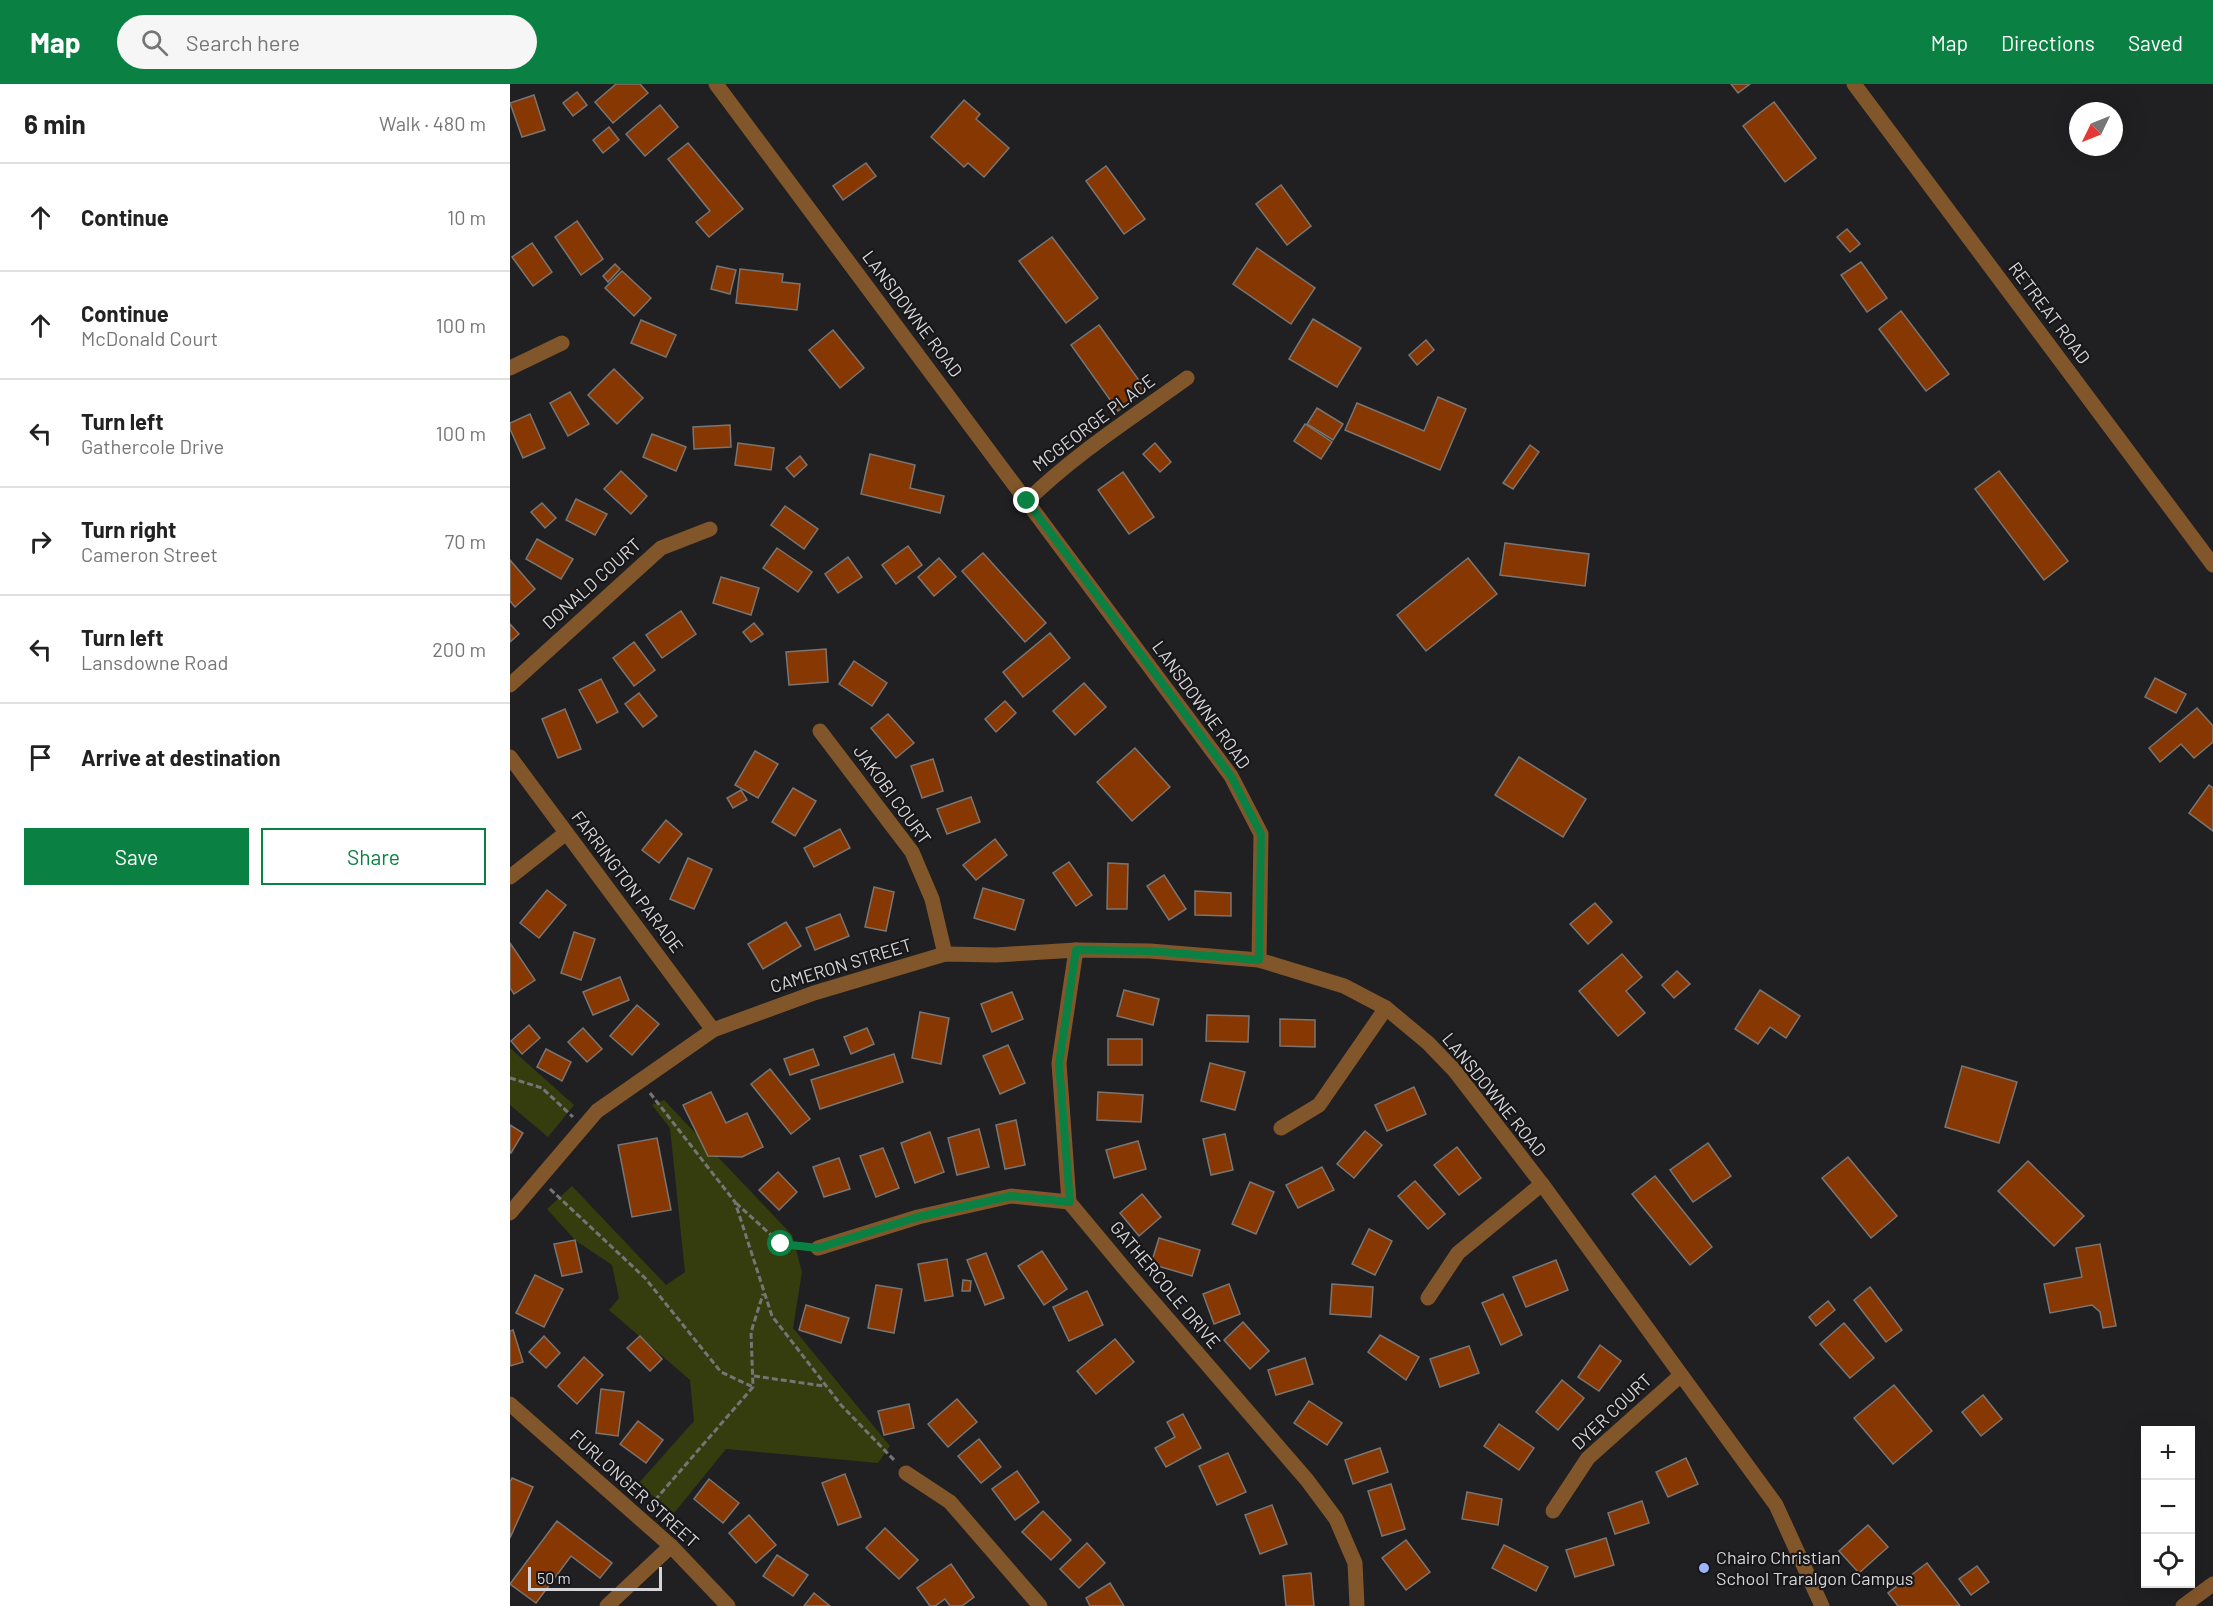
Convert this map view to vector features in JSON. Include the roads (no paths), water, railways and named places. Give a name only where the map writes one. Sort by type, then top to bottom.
[{"type":"street","name":"LANSDOWNE ROAD","points":[[716,84],[1231,776],[1261,834],[1259,960],[1344,986],[1386,1008],[1428,1043],[1454,1070],[1542,1185],[1776,1505],[1822,1606]]},
{"type":"street","name":"RETREAT ROAD","points":[[1854,84],[2213,565]]},
{"type":"street","points":[[510,368],[562,343]]},
{"type":"street","name":"MCGEORGE PLACE","points":[[1027,501],[1046,482],[1085,452],[1187,378]]},
{"type":"street","name":"DONALD COURT","points":[[510,685],[661,548],[710,529]]},
{"type":"street","name":"JAKOBI COURT","points":[[820,731],[912,852],[932,899],[945,954]]},
{"type":"street","name":"FARRINGTON PARADE","points":[[510,757],[713,1030]]},
{"type":"street","points":[[510,877],[566,832]]},
{"type":"street","points":[[818,1248],[918,1217],[1011,1196],[1070,1202],[1059,1064],[1076,950]]},
{"type":"street","name":"CAMERON STREET","points":[[510,1213],[597,1111],[713,1030],[814,993],[945,954],[996,955],[1076,950],[1150,951],[1259,960]]},
{"type":"street","points":[[1281,1128],[1318,1105],[1386,1008]]},
{"type":"street","points":[[1428,1298],[1458,1253],[1542,1185]]},
{"type":"street","name":"GATHERCOLE DRIVE","points":[[1070,1202],[1129,1274],[1307,1480],[1336,1519],[1355,1563],[1357,1606]]},
{"type":"street","name":"DYER COURT","points":[[1553,1511],[1588,1458],[1681,1375]]},
{"type":"street","name":"FURLONGER STREET","points":[[510,1404],[671,1546],[728,1606]]},
{"type":"street","points":[[906,1473],[950,1502],[1040,1606]]},
{"type":"street","points":[[607,1606],[671,1546]]},
{"type":"street","points":[[2183,1606],[2213,1584]]},
{"type":"place","name":"Chairo Christian School Traralgon Campus","points":[[1704,1568]]}]
